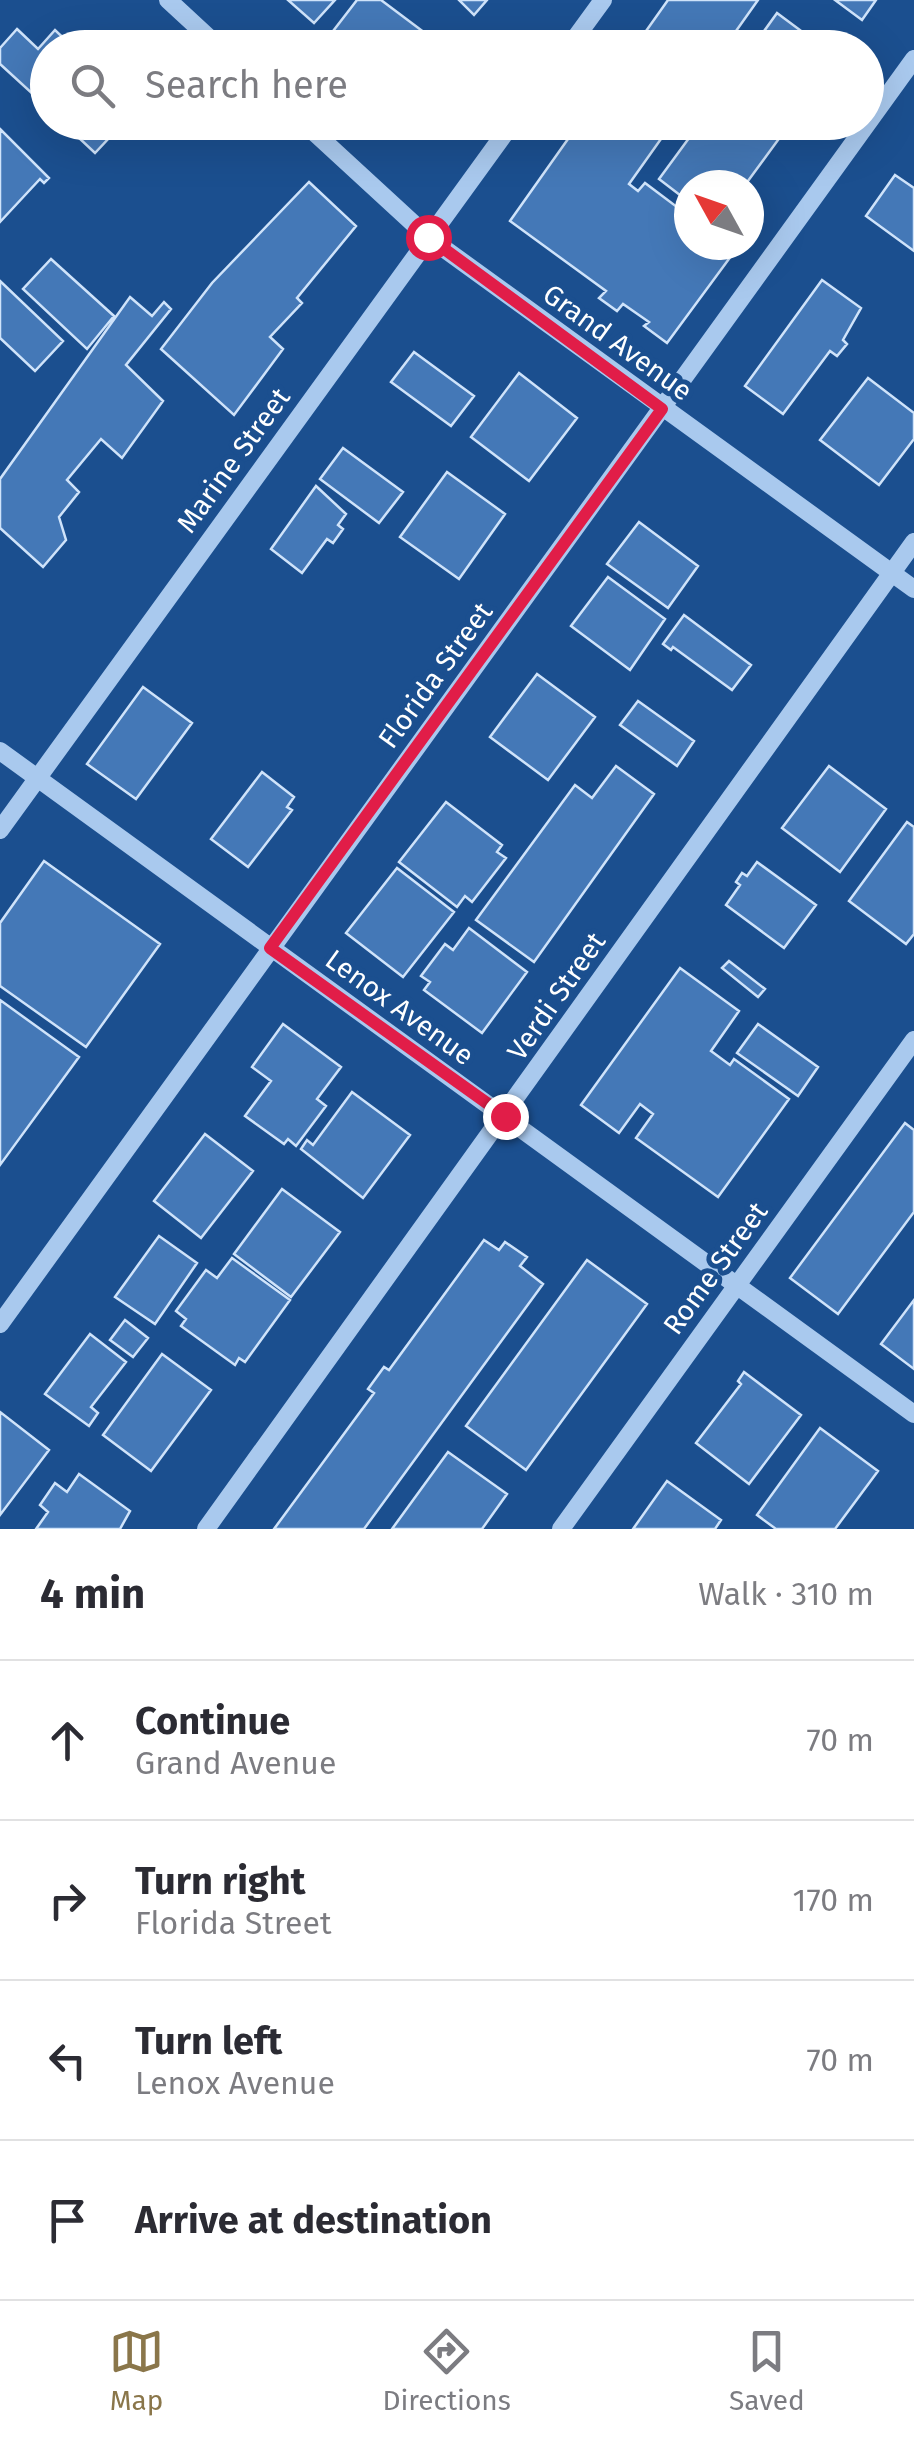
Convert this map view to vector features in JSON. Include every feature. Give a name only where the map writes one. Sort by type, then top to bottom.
[{"type":"street","points":[[168,0],[200,30]]},
{"type":"street","points":[[581,30],[603,0]]},
{"type":"street","name":"Florida Street","points":[[884,101],[914,59]]},
{"type":"street","name":"Grand Avenue","points":[[323,140],[428,237],[914,589]]},
{"type":"street","name":"Marine Street","points":[[0,830],[500,140]]},
{"type":"street","name":"Florida Street","points":[[0,1324],[856,140]]},
{"type":"street","name":"Verdi Street","points":[[206,1529],[914,542]]},
{"type":"street","name":"Lenox Avenue","points":[[0,751],[914,1414]]},
{"type":"street","name":"Rome Street","points":[[561,1529],[914,1040]]},
{"type":"building","points":[[288,0],[335,0],[314,23]]},
{"type":"building","points":[[357,0],[381,0],[421,30],[334,30]]},
{"type":"building","points":[[459,0],[487,0],[474,15]]},
{"type":"building","points":[[668,0],[758,0],[737,30],[647,30]]},
{"type":"building","points":[[835,0],[876,0],[862,20]]},
{"type":"building","points":[[777,13],[800,30],[765,30]]},
{"type":"building","points":[[17,29],[30,41],[30,92],[0,64],[0,48]]},
{"type":"building","points":[[0,129],[49,178],[44,183],[40,179],[0,222]]},
{"type":"building","points":[[81,140],[107,140],[95,153]]},
{"type":"building","points":[[567,140],[660,140],[629,184],[638,191],[645,183],[674,205],[674,260],[728,260],[667,343],[644,326],[649,322],[623,304],[617,311],[599,298],[606,291],[510,221]]},
{"type":"building","points":[[688,140],[778,140],[756,170],[674,170],[674,190],[659,179]]},
{"type":"building","points":[[895,175],[914,188],[914,251],[866,216]]},
{"type":"building","points":[[309,182],[356,226],[297,298],[302,303],[270,337],[283,349],[234,415],[161,349],[212,283]]},
{"type":"building","points":[[51,259],[114,316],[87,349],[23,289]]},
{"type":"building","points":[[822,280],[861,308],[843,340],[847,344],[837,356],[830,351],[783,414],[745,386]]},
{"type":"building","points":[[0,281],[63,341],[35,371],[0,338]]},
{"type":"building","points":[[130,297],[152,316],[164,302],[171,309],[126,365],[163,401],[122,458],[101,439],[67,480],[79,492],[59,517],[66,540],[43,567],[0,528],[0,479]]},
{"type":"building","points":[[414,352],[474,396],[451,426],[391,382]]},
{"type":"building","points":[[519,373],[577,418],[529,481],[471,437]]},
{"type":"building","points":[[868,378],[914,413],[914,439],[879,485],[820,440]]},
{"type":"building","points":[[343,448],[403,492],[379,523],[320,479]]},
{"type":"building","points":[[447,472],[505,514],[459,579],[400,537]]},
{"type":"building","points":[[316,486],[346,514],[338,525],[343,529],[333,543],[327,539],[302,573],[271,549]]},
{"type":"building","points":[[639,522],[698,566],[668,608],[607,564]]},
{"type":"building","points":[[608,577],[665,619],[630,670],[571,626]]},
{"type":"building","points":[[684,615],[751,665],[732,690],[673,647],[671,650],[663,644]]},
{"type":"building","points":[[537,674],[595,717],[548,780],[490,737]]},
{"type":"building","points":[[143,687],[192,723],[136,799],[87,764]]},
{"type":"building","points":[[638,701],[694,741],[677,766],[620,725]]},
{"type":"building","points":[[616,766],[654,794],[534,962],[476,920],[575,785],[592,798]]},
{"type":"building","points":[[829,766],[886,809],[840,872],[782,828]]},
{"type":"building","points":[[262,772],[294,797],[287,807],[292,810],[248,867],[211,839]]},
{"type":"building","points":[[446,802],[502,845],[497,852],[506,858],[472,902],[465,896],[457,907],[399,862]]},
{"type":"building","points":[[907,822],[914,827],[914,934],[906,944],[849,901]]},
{"type":"building","points":[[44,861],[160,944],[86,1047],[0,986],[0,923]]},
{"type":"building","points":[[757,862],[816,905],[784,948],[726,905],[740,885],[736,882],[742,873],[747,876]]},
{"type":"building","points":[[397,868],[454,912],[403,977],[346,933]]},
{"type":"building","points":[[469,928],[527,972],[482,1033],[424,990],[430,982],[421,976],[445,944],[453,950]]},
{"type":"building","points":[[729,961],[765,989],[758,997],[722,968]]},
{"type":"building","points":[[680,968],[739,1011],[711,1051],[730,1065],[734,1059],[789,1099],[718,1197],[636,1138],[653,1114],[640,1104],[619,1133],[581,1105]]},
{"type":"building","points":[[0,1000],[79,1057],[0,1165]]},
{"type":"building","points":[[283,1024],[341,1067],[317,1099],[326,1106],[296,1146],[288,1139],[284,1144],[245,1116],[271,1081],[252,1067]]},
{"type":"building","points":[[758,1024],[818,1067],[798,1096],[737,1053]]},
{"type":"building","points":[[352,1092],[410,1135],[363,1198],[301,1149],[307,1140],[313,1145]]},
{"type":"building","points":[[905,1123],[914,1130],[914,1212],[838,1314],[790,1278]]},
{"type":"building","points":[[205,1134],[253,1171],[201,1238],[154,1201]]},
{"type":"building","points":[[282,1189],[340,1232],[291,1297],[234,1254]]},
{"type":"building","points":[[159,1236],[197,1263],[155,1324],[115,1297]]},
{"type":"building","points":[[484,1240],[499,1250],[505,1242],[527,1257],[520,1266],[543,1284],[364,1529],[274,1529],[374,1393],[368,1389],[384,1367],[389,1370]]},
{"type":"building","points":[[232,1258],[290,1300],[245,1362],[239,1358],[235,1365],[181,1326],[186,1319],[176,1311],[206,1270],[217,1278]]},
{"type":"building","points":[[587,1260],[647,1304],[526,1470],[466,1426]]},
{"type":"building","points":[[914,1300],[914,1369],[881,1344]]},
{"type":"building","points":[[125,1320],[148,1338],[133,1357],[110,1340]]},
{"type":"building","points":[[90,1334],[126,1362],[91,1407],[98,1413],[89,1426],[45,1394]]},
{"type":"building","points":[[162,1354],[211,1390],[151,1471],[103,1435]]},
{"type":"building","points":[[744,1372],[801,1415],[749,1484],[696,1443],[741,1384],[738,1381]]},
{"type":"building","points":[[0,1412],[49,1450],[0,1515]]},
{"type":"building","points":[[820,1428],[878,1471],[835,1529],[776,1529],[757,1515]]},
{"type":"building","points":[[448,1452],[507,1494],[482,1529],[392,1529]]},
{"type":"building","points":[[79,1474],[130,1511],[120,1529],[36,1529],[48,1512],[40,1505],[55,1483],[67,1492]]},
{"type":"building","points":[[667,1481],[721,1520],[715,1529],[633,1529]]},
{"type":"route","points":[[428,237],[662,409],[270,948],[505,1116]]}]
